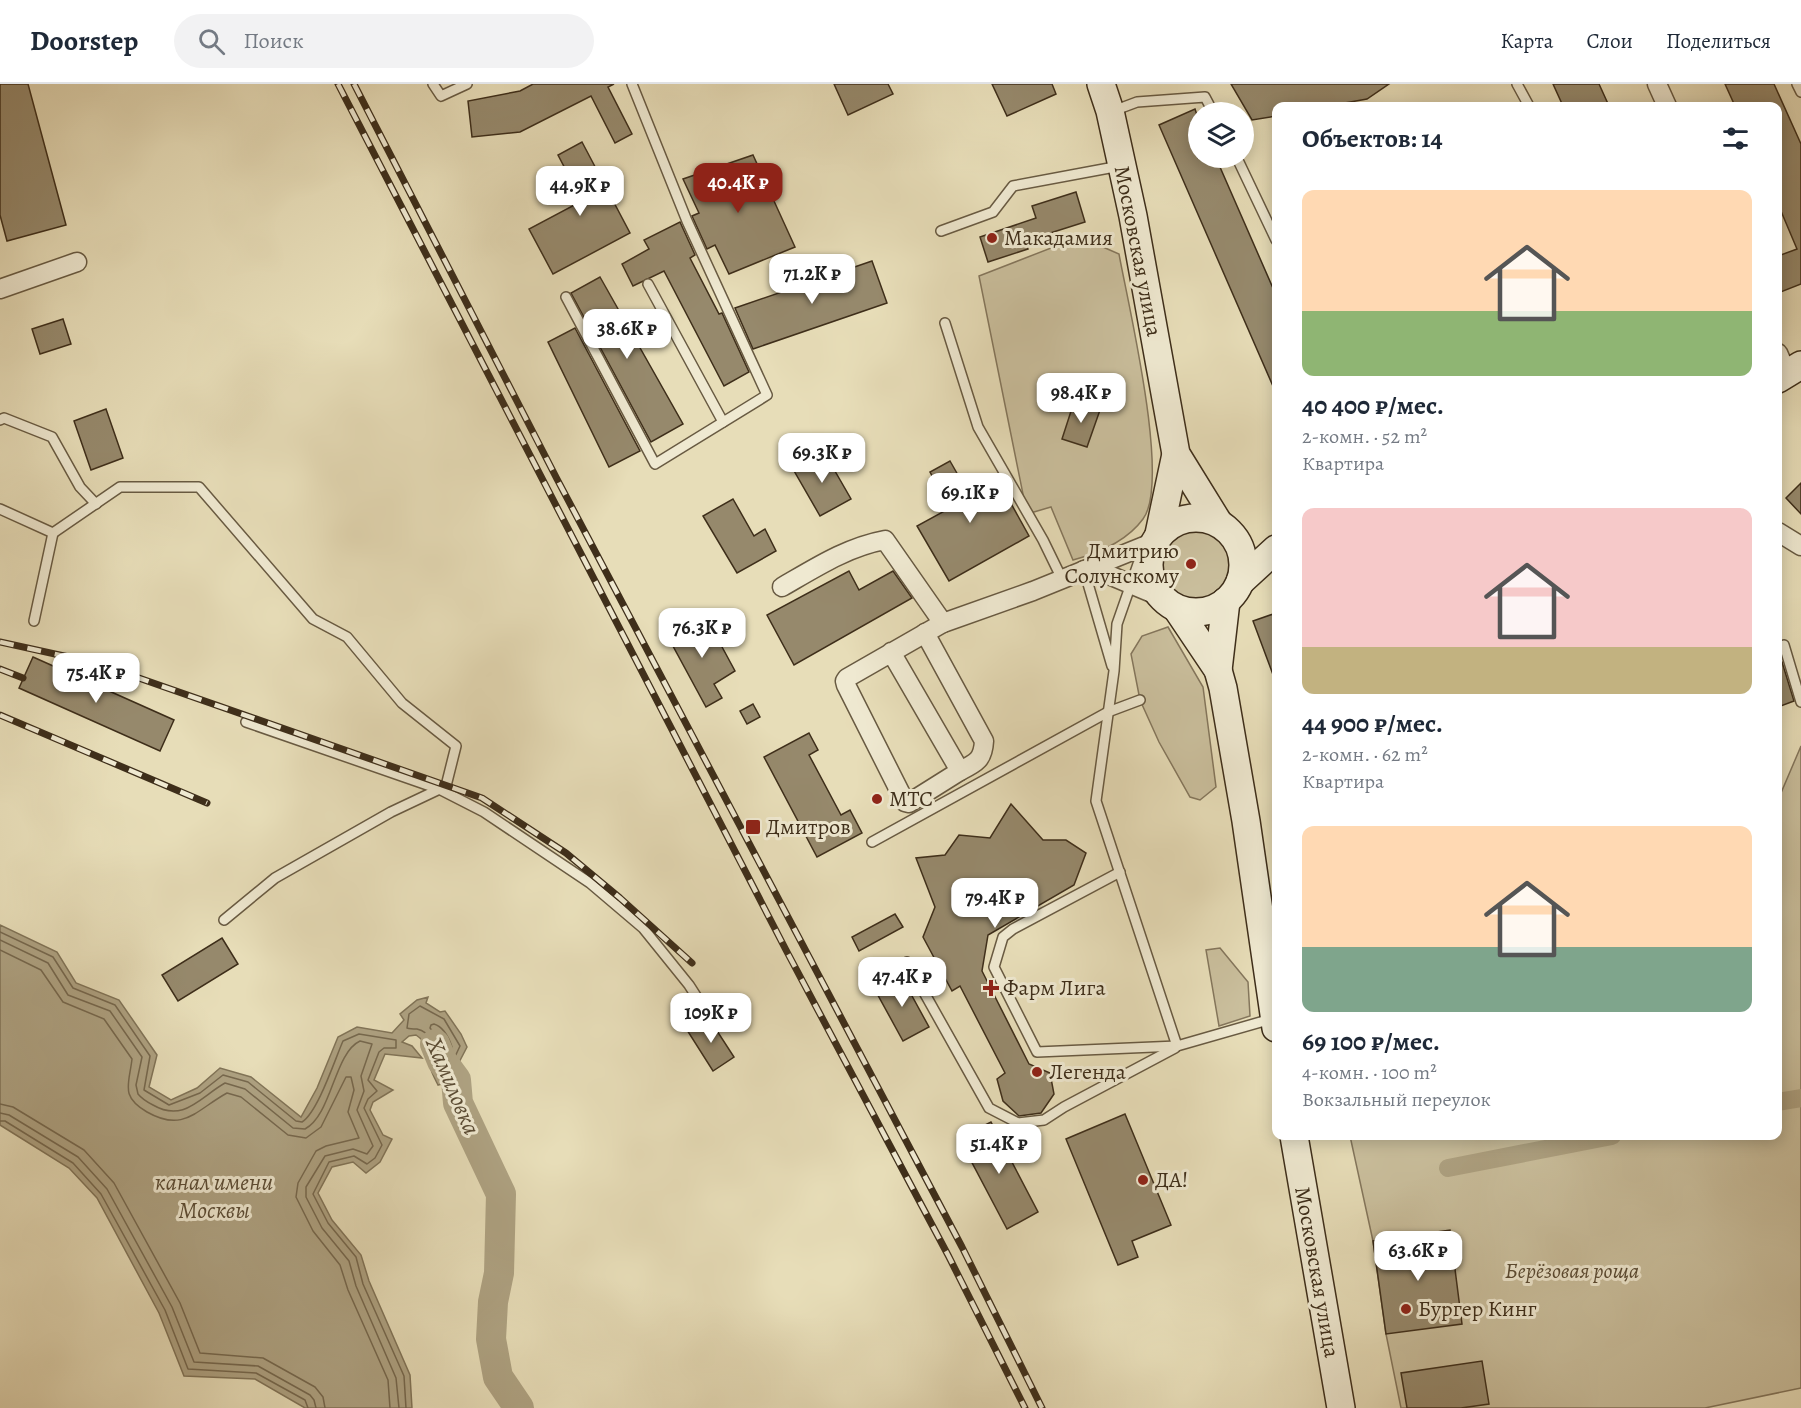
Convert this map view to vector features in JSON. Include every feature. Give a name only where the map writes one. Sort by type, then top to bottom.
[{"type":"main road","name":"Московская улица","points":[[1101,84],[1123,166],[1176,454],[1224,527],[1238,544],[1243,556],[1243,568],[1233,592],[1218,670],[1246,821],[1272,994]]},
{"type":"main road","name":"Московская улица","points":[[1176,454],[1156,538],[1148,558],[1148,570],[1152,583],[1218,670]]},
{"type":"main road","points":[[1156,538],[1176,521],[1192,517],[1203,518],[1272,545]]},
{"type":"main road","points":[[1168,602],[1200,612],[1214,608],[1233,592],[1272,551]]},
{"type":"main road","name":"Московская улица","points":[[1295,1140],[1341,1408]]},
{"type":"street","points":[[1657,84],[1665,102]]},
{"type":"street","points":[[1,286],[77,262]]},
{"type":"street","points":[[1782,534],[1801,546]]},
{"type":"street","points":[[926,633],[984,741],[983,754],[978,762],[909,803],[905,802],[845,681],[942,623],[1062,579],[1156,538]]},
{"type":"street","points":[[782,587],[826,561],[863,544],[885,540],[942,623]]},
{"type":"street","points":[[1083,570],[1109,576],[1168,602]]},
{"type":"street","points":[[891,652],[960,771]]},
{"type":"lane","points":[[433,84],[441,96],[468,84]]},
{"type":"lane","points":[[566,297],[655,464],[767,394],[687,220],[632,84]]},
{"type":"lane","points":[[1518,84],[1527,102]]},
{"type":"lane","points":[[1797,84],[1801,92]]},
{"type":"lane","points":[[1110,111],[1137,102],[1204,97],[1207,102]]},
{"type":"lane","points":[[941,231],[993,212],[1013,186],[1123,166]]},
{"type":"lane","points":[[1242,168],[1272,232]]},
{"type":"lane","points":[[648,284],[723,422]]},
{"type":"lane","points":[[945,323],[978,427],[1043,540],[1062,579]]},
{"type":"lane","points":[[0,420],[4,418],[52,437],[80,487],[96,504]]},
{"type":"lane","points":[[34,621],[53,533],[120,487],[199,487],[313,619],[347,637],[402,703],[456,746],[446,786],[391,812],[275,878],[224,920]]},
{"type":"lane","points":[[0,508],[53,533]]},
{"type":"lane","points":[[1156,538],[1138,564],[1117,624],[1114,671],[1096,801],[1178,1046]]},
{"type":"lane","points":[[1083,570],[1114,671]]},
{"type":"lane","points":[[1784,645],[1801,702]]},
{"type":"lane","points":[[872,842],[1108,712],[1140,700]]},
{"type":"lane","points":[[246,722],[439,789],[484,812],[590,883],[643,928],[689,985],[705,1010]]},
{"type":"lane","points":[[1120,872],[1012,928],[1004,937],[994,967],[1037,1052],[1178,1046],[1272,1022]]},
{"type":"lane","points":[[907,962],[989,1107],[1018,1123],[1044,1120],[1178,1046]]},
{"type":"green space","points":[[1087,234],[1103,247],[1119,254],[1145,391],[1152,469],[1150,499],[1143,519],[1121,540],[1093,554],[1073,560],[1051,507],[1027,514],[979,276]]},
{"type":"green space","points":[[1196,522],[1219,529],[1231,541],[1238,564],[1231,587],[1219,599],[1196,606],[1173,599],[1161,587],[1154,564],[1161,541],[1173,529]]},
{"type":"green space","points":[[1168,627],[1203,687],[1216,787],[1200,800],[1190,797],[1159,742],[1140,700],[1131,654],[1142,636]]},
{"type":"green space","name":"Берёзовая роща","points":[[1801,746],[1801,1388],[1705,1408],[1401,1408],[1386,1334],[1373,1241],[1351,1140],[1782,1140],[1782,791]]},
{"type":"green space","points":[[1220,948],[1248,982],[1250,1016],[1219,1026],[1206,950]]},
{"type":"water","name":"канал имени Москвы","points":[[0,925],[57,952],[76,983],[119,1000],[157,1055],[149,1087],[171,1100],[197,1088],[220,1068],[251,1077],[301,1117],[317,1088],[338,1037],[357,1027],[392,1033],[404,1020],[400,1014],[417,1000],[428,997],[426,1003],[440,1012],[445,1011],[467,1047],[454,1072],[456,1080],[438,1085],[431,1068],[428,1048],[416,1035],[409,1036],[402,1042],[412,1046],[422,1058],[385,1054],[374,1080],[393,1090],[373,1102],[370,1110],[383,1135],[392,1139],[380,1162],[366,1173],[353,1162],[332,1167],[318,1193],[332,1220],[361,1255],[369,1281],[410,1375],[412,1408],[305,1408],[255,1379],[184,1376],[159,1313],[97,1198],[69,1168],[0,1125]]},
{"type":"building","points":[[0,84],[28,84],[66,225],[7,241],[0,215]]},
{"type":"building","points":[[533,84],[614,84],[608,87],[632,134],[615,143],[591,96],[520,132],[472,137],[468,101],[520,91]]},
{"type":"building","points":[[834,84],[888,84],[893,94],[848,115]]},
{"type":"building","points":[[992,84],[1052,84],[1056,94],[1007,116]]},
{"type":"building","points":[[1231,84],[1389,84],[1367,99],[1350,102],[1272,102],[1272,117],[1254,120],[1254,102],[1242,102]]},
{"type":"building","points":[[1553,84],[1599,84],[1607,102],[1561,102]]},
{"type":"building","points":[[1725,84],[1774,84],[1801,144],[1801,284],[1782,291],[1782,255],[1797,249],[1782,213],[1782,102],[1733,102]]},
{"type":"building","points":[[1188,112],[1188,168],[1220,168],[1272,286],[1272,384],[1159,125]]},
{"type":"building","points":[[582,142],[630,233],[553,274],[529,229],[582,201],[558,155]]},
{"type":"building","points":[[753,155],[795,247],[729,274],[715,245],[707,249],[692,216],[699,213],[683,179]]},
{"type":"building","points":[[1076,192],[1085,222],[1025,241],[1028,249],[988,262],[980,237],[1036,218],[1032,206]]},
{"type":"building","points":[[680,222],[695,255],[690,258],[719,314],[722,313],[749,372],[724,386],[664,271],[633,286],[622,264],[649,249],[644,240]]},
{"type":"building","points":[[872,261],[887,303],[753,349],[735,308]]},
{"type":"building","points":[[600,277],[683,424],[651,442],[571,293]]},
{"type":"building","points":[[63,319],[71,344],[40,354],[32,329]]},
{"type":"building","points":[[575,328],[640,451],[609,467],[548,342]]},
{"type":"building","points":[[1074,402],[1100,410],[1087,447],[1062,439]]},
{"type":"building","points":[[106,409],[123,458],[91,470],[74,421]]},
{"type":"building","points":[[824,452],[851,499],[820,516],[793,469]]},
{"type":"building","points":[[950,461],[970,496],[998,480],[1029,536],[949,581],[917,526],[950,508],[930,472]]},
{"type":"building","points":[[1801,483],[1801,514],[1786,498]]},
{"type":"building","points":[[733,499],[754,536],[765,529],[776,551],[737,573],[703,516]]},
{"type":"building","points":[[849,571],[859,590],[893,571],[912,598],[794,665],[767,615]]},
{"type":"building","points":[[1272,614],[1272,672],[1253,621]]},
{"type":"building","points":[[708,621],[735,671],[714,684],[722,698],[706,707],[667,635],[682,627],[685,632]]},
{"type":"building","points":[[33,657],[174,720],[160,751],[19,688]]},
{"type":"building","points":[[1782,662],[1794,701],[1782,706]]},
{"type":"building","points":[[753,704],[760,717],[747,724],[740,711]]},
{"type":"building","name":"Дмитров","points":[[809,733],[818,750],[809,755],[841,815],[850,810],[862,833],[817,857],[764,757]]},
{"type":"building","points":[[1011,804],[1043,840],[1066,840],[1086,853],[1074,885],[988,935],[982,971],[1029,1064],[1050,1073],[1054,1094],[1041,1113],[1019,1116],[1003,1101],[997,1079],[1005,1073],[960,986],[952,991],[923,937],[935,907],[916,858],[945,855],[959,835],[990,838]]},
{"type":"building","points":[[895,914],[903,927],[859,951],[852,937]]},
{"type":"building","points":[[222,938],[238,964],[178,1001],[162,975]]},
{"type":"building","points":[[900,974],[929,1027],[903,1041],[874,988]]},
{"type":"building","points":[[708,1017],[734,1057],[713,1071],[687,1030]]},
{"type":"building","points":[[1125,1114],[1171,1225],[1132,1241],[1138,1257],[1118,1265],[1066,1139]]},
{"type":"building","points":[[991,1122],[1038,1212],[1007,1229],[959,1138]]},
{"type":"building","points":[[1450,1230],[1462,1324],[1386,1334],[1373,1241]]},
{"type":"building","points":[[1482,1361],[1489,1404],[1461,1408],[1407,1408],[1401,1373]]},
{"type":"waterway","name":"Хамиловка","points":[[435,1044],[442,1061],[456,1080],[458,1103],[501,1194],[499,1273],[493,1302],[491,1339],[498,1377],[519,1408]]},
{"type":"waterway","points":[[1782,1101],[1801,1098]]},
{"type":"waterway","points":[[1448,1168],[1592,1140]]},
{"type":"railway","points":[[338,84],[786,950],[948,1255],[1025,1408]]},
{"type":"railway","points":[[354,84],[557,479],[962,1247],[1042,1408]]},
{"type":"railway","points":[[0,642],[96,663],[482,798],[566,853],[692,963]]},
{"type":"railway","points":[[0,669],[23,678]]},
{"type":"railway","points":[[0,715],[207,803]]},
{"type":"place","name":"Макадамия","points":[[992,238]]},
{"type":"place","name":"Дмитрию Солунскому","points":[[1191,564]]},
{"type":"place","name":"МТС","points":[[877,799]]},
{"type":"place","name":"Дмитров","points":[[753,827]]},
{"type":"place","name":"Фарм Лига","points":[[991,988]]},
{"type":"place","name":"Легенда","points":[[1037,1072]]},
{"type":"place","name":"ДА!","points":[[1143,1180]]},
{"type":"place","name":"Бургер Кинг","points":[[1406,1309]]}]
